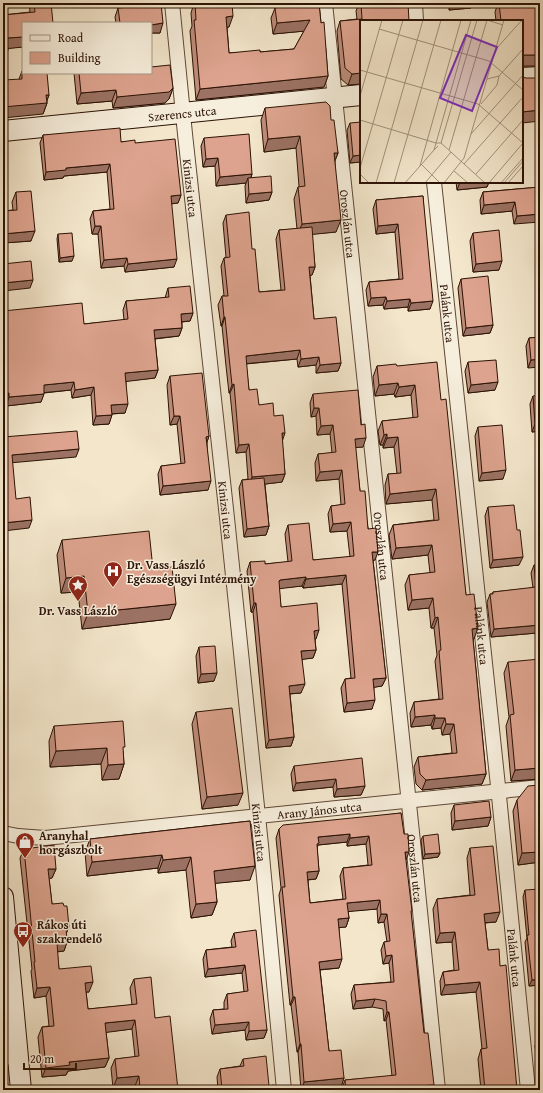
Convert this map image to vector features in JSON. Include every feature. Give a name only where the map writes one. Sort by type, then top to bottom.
[{"type":"street","name":"Kinizsi utca","points":[[172,3],[258,816],[284,1090]]},
{"type":"street","name":"Oroszlán utca","points":[[326,3],[438,1090]]},
{"type":"street","points":[[415,3],[416,20]]},
{"type":"street","points":[[523,78],[540,76]]},
{"type":"street","name":"Szerencs utca","points":[[3,131],[360,95]]},
{"type":"street","name":"Palánk utca","points":[[434,183],[528,1090]]},
{"type":"street","name":"Arany János utca","points":[[3,833],[18,836],[45,838],[540,787]]},
{"type":"street","points":[[3,897],[10,1057],[21,1090]]},
{"type":"building","points":[[34,3],[51,3],[53,22],[22,22],[22,37],[7,38],[8,50],[3,51],[3,15],[35,12]]},
{"type":"building","points":[[130,3],[161,3],[163,23],[152,25],[152,22],[120,22],[118,8],[130,7]]},
{"type":"building","points":[[195,3],[232,3],[233,16],[226,17],[229,53],[294,49],[310,20],[277,23],[275,8],[280,7],[280,3],[319,3],[321,23],[324,22],[328,76],[200,89],[194,20],[196,20]]},
{"type":"building","points":[[361,3],[408,3],[409,20],[360,20],[360,73],[352,74],[345,68],[340,21],[362,19]]},
{"type":"building","points":[[499,3],[538,4],[540,55],[523,56],[523,20],[501,20]]},
{"type":"building","points":[[170,65],[173,88],[169,92],[117,97],[116,90],[81,93],[79,74],[152,74],[152,67]]},
{"type":"building","points":[[22,74],[47,74],[49,95],[46,95],[47,103],[3,107],[3,80],[22,79]]},
{"type":"building","points":[[523,77],[540,78],[540,110],[523,112]]},
{"type":"building","points":[[326,102],[330,106],[331,120],[334,120],[338,153],[334,153],[341,220],[302,224],[298,187],[305,186],[300,136],[268,139],[265,108]]},
{"type":"building","points":[[360,122],[360,155],[353,156],[350,123]]},
{"type":"building","points":[[120,128],[121,142],[135,140],[135,143],[175,139],[181,195],[171,196],[177,259],[128,264],[127,258],[104,260],[101,226],[95,226],[93,211],[114,209],[110,164],[66,168],[66,170],[46,172],[43,135]]},
{"type":"building","points":[[249,134],[252,174],[220,177],[218,158],[206,159],[204,138]]},
{"type":"building","points":[[271,176],[272,192],[249,194],[248,178]]},
{"type":"building","points":[[540,187],[540,214],[517,216],[515,202],[484,205],[483,192]]},
{"type":"building","points":[[31,191],[35,231],[3,234],[3,211],[17,210],[16,192]]},
{"type":"building","points":[[423,196],[433,301],[411,303],[410,299],[387,301],[386,297],[371,298],[369,282],[403,279],[398,224],[378,226],[376,200]]},
{"type":"building","points":[[249,212],[252,249],[255,249],[259,292],[285,290],[279,230],[312,227],[315,267],[309,267],[314,319],[336,317],[341,363],[320,365],[319,357],[301,359],[300,350],[246,356],[249,390],[257,389],[259,405],[273,403],[274,416],[283,415],[285,433],[282,433],[285,474],[252,477],[249,444],[239,445],[234,384],[232,385],[222,296],[228,296],[224,258],[230,257],[226,215]]},
{"type":"building","points":[[499,230],[502,261],[476,264],[473,233]]},
{"type":"building","points":[[72,233],[74,256],[60,258],[58,234]]},
{"type":"building","points":[[31,261],[33,280],[3,283],[3,264]]},
{"type":"building","points":[[488,276],[493,325],[466,328],[461,279]]},
{"type":"building","points":[[190,286],[193,313],[181,314],[182,328],[154,330],[158,370],[125,373],[128,404],[111,405],[112,415],[96,416],[94,387],[75,390],[74,382],[44,385],[44,394],[9,397],[9,393],[3,394],[3,311],[82,303],[84,324],[128,319],[126,301],[169,297],[168,288]]},
{"type":"building","points":[[540,337],[540,359],[531,360],[529,338]]},
{"type":"building","points":[[496,360],[498,382],[471,385],[468,362]]},
{"type":"building","points":[[437,362],[441,400],[446,399],[466,595],[474,594],[478,628],[472,629],[486,774],[426,780],[420,774],[418,757],[457,753],[454,724],[446,724],[445,718],[435,718],[435,715],[415,717],[414,702],[443,699],[438,617],[435,618],[433,598],[412,600],[409,575],[435,572],[432,545],[396,548],[393,525],[439,520],[436,489],[390,494],[388,474],[401,473],[398,437],[387,438],[387,434],[384,435],[382,421],[418,417],[415,385],[399,387],[398,383],[379,385],[377,366],[396,364],[397,366]]},
{"type":"building","points":[[202,373],[209,436],[206,437],[211,481],[163,486],[161,466],[185,463],[180,416],[174,416],[170,376]]},
{"type":"building","points":[[358,390],[361,425],[365,424],[366,438],[355,439],[360,491],[365,491],[368,529],[376,528],[378,552],[372,552],[386,678],[373,679],[375,700],[347,703],[345,679],[355,678],[346,575],[280,580],[281,607],[317,603],[319,630],[314,631],[316,650],[301,651],[305,684],[289,686],[294,737],[269,740],[256,603],[254,603],[250,562],[265,561],[265,564],[292,561],[288,525],[309,523],[313,560],[354,556],[351,522],[333,524],[331,506],[345,504],[342,470],[320,472],[318,454],[336,452],[333,425],[321,426],[319,408],[314,408],[313,394]]},
{"type":"building","points":[[540,395],[540,423],[535,424],[533,396]]},
{"type":"building","points":[[502,425],[506,470],[482,473],[478,427]]},
{"type":"building","points":[[77,431],[79,449],[12,455],[16,499],[30,497],[32,520],[3,523],[3,437]]},
{"type":"building","points":[[264,478],[269,526],[247,529],[242,480]]},
{"type":"building","points":[[514,505],[517,530],[520,530],[523,557],[493,560],[488,507]]},
{"type":"building","name":"Dr. Vass László Egészségügyi Intézmény","points":[[149,531],[153,569],[172,567],[176,604],[88,613],[84,576],[66,578],[62,540]]},
{"type":"building","points":[[534,565],[540,565],[540,625],[494,629],[490,594],[493,594],[493,592],[536,587]]},
{"type":"building","points":[[215,646],[217,673],[201,674],[199,647]]},
{"type":"building","points":[[540,659],[540,703],[536,704],[540,738],[540,768],[515,770],[510,715],[514,714],[508,662]]},
{"type":"building","points":[[232,708],[243,793],[207,797],[196,712]]},
{"type":"building","points":[[123,721],[125,747],[123,747],[124,764],[108,765],[107,748],[56,751],[54,726]]},
{"type":"building","points":[[362,758],[365,786],[337,789],[336,779],[296,783],[294,766]]},
{"type":"building","points":[[540,785],[540,852],[522,853],[517,800],[528,786]]},
{"type":"building","points":[[489,801],[491,817],[455,821],[454,805]]},
{"type":"building","points":[[401,813],[404,834],[408,834],[409,852],[405,852],[411,911],[424,1033],[428,1033],[434,1085],[399,1087],[399,1090],[346,1090],[345,1080],[396,1075],[389,1012],[387,1012],[386,1001],[375,999],[356,1001],[354,985],[394,982],[392,955],[386,956],[384,942],[390,941],[387,914],[381,914],[380,900],[347,903],[349,918],[338,919],[342,959],[319,962],[329,1051],[341,1050],[344,1078],[304,1082],[295,997],[293,997],[282,887],[285,887],[279,829],[283,825]],"holes":[[[350,834],[350,838],[369,836],[372,865],[343,868],[346,899],[310,903],[307,872],[319,871],[317,844],[319,843],[318,837]]]},
{"type":"building","points":[[250,821],[255,866],[214,871],[217,902],[196,904],[191,857],[163,860],[162,855],[92,862],[90,839]]},
{"type":"building","points":[[438,834],[440,853],[425,854],[423,836]]},
{"type":"building","points":[[54,845],[56,869],[48,869],[52,904],[63,903],[64,906],[67,906],[69,927],[66,927],[67,942],[57,943],[59,969],[91,966],[93,982],[85,983],[88,1009],[137,1004],[134,979],[151,977],[155,1018],[170,1016],[178,1090],[140,1090],[139,1076],[117,1078],[115,1059],[139,1056],[135,1020],[105,1023],[109,1058],[69,1062],[70,1065],[46,1068],[42,1027],[54,1026],[50,987],[37,988],[24,849]]},
{"type":"building","points":[[493,846],[500,912],[484,914],[488,950],[499,949],[500,966],[506,965],[517,1090],[485,1090],[481,1049],[487,1048],[480,982],[445,985],[443,972],[459,970],[455,932],[440,933],[437,899],[475,895],[470,848]]},
{"type":"building","points":[[540,889],[540,979],[532,980],[527,935],[529,935],[525,890]]},
{"type":"building","points":[[256,930],[267,1030],[249,1031],[249,1022],[215,1025],[213,1010],[228,1009],[227,994],[248,991],[245,965],[208,969],[206,950],[236,947],[234,933]]},
{"type":"building","points":[[538,1038],[540,1038],[540,1053]]},
{"type":"building","points":[[266,1056],[269,1086],[274,1085],[275,1090],[244,1090],[243,1087],[222,1089],[220,1069],[244,1066],[243,1059]]},
{"type":"place","name":"Dr. Vass László Egészségügyi Intézmény","points":[[113,588]]},
{"type":"place","name":"Dr. Vass László","points":[[78,602]]},
{"type":"place","name":"Aranyhal horgászbolt","points":[[25,859]]},
{"type":"place","name":"Rákos úti szakrendelő","points":[[23,948]]}]
